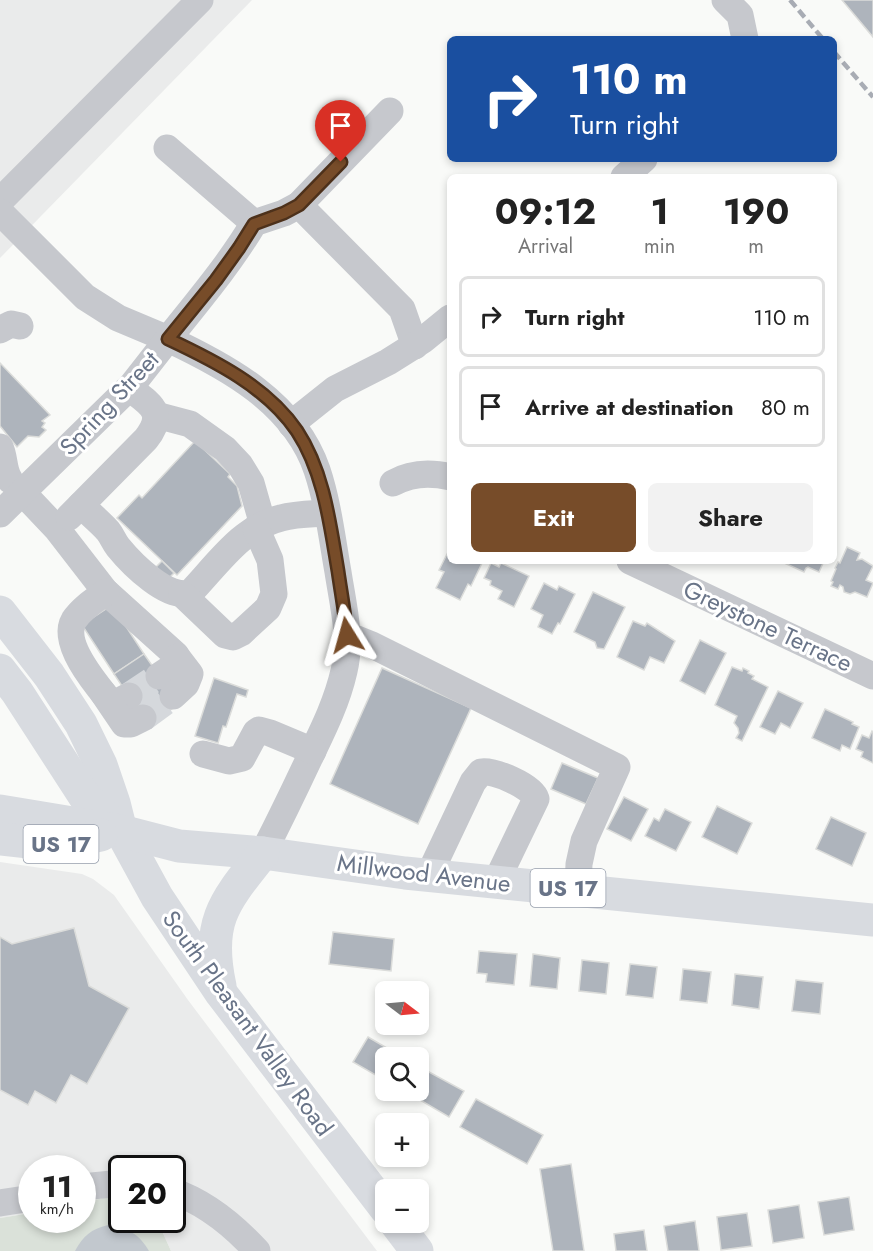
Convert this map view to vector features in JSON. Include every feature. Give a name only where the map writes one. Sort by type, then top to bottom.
[{"type":"main road","name":"South Pleasant Valley Road","points":[[0,612],[49,675],[81,724],[101,765],[121,831],[157,897],[221,993],[375,1195]]},
{"type":"main road","name":"South Pleasant Valley Road","points":[[0,670],[17,692],[85,797],[121,831]]},
{"type":"main road","name":"Millwood Avenue","points":[[0,812],[121,831],[179,846],[263,853],[429,875],[873,920]]},
{"type":"main road","name":"Millwood Avenue","points":[[0,840],[56,845],[121,831]]},
{"type":"main road","points":[[221,993],[215,961],[216,929],[228,900],[263,853]]},
{"type":"main road","points":[[403,1233],[417,1251]]},
{"type":"street","points":[[0,201],[200,0]]},
{"type":"street","points":[[725,0],[740,15],[744,36]]},
{"type":"street","points":[[0,212],[85,297],[118,318],[168,339],[216,280],[254,224],[299,205],[390,111]]},
{"type":"street","points":[[167,148],[254,224]]},
{"type":"street","points":[[627,174],[641,162]]},
{"type":"street","points":[[299,205],[402,309],[415,346]]},
{"type":"street","points":[[291,424],[335,389],[415,346],[447,320]]},
{"type":"street","name":"Spring Street","points":[[0,514],[16,486],[129,388],[168,339],[200,353],[241,379],[265,397],[291,424],[314,464],[327,513],[347,635],[346,662],[330,715],[263,853]]},
{"type":"street","points":[[57,529],[146,439],[154,426],[156,415],[153,407],[129,388]]},
{"type":"street","points":[[81,505],[108,532],[128,543],[225,635],[233,637],[241,633],[268,608],[274,594],[270,560],[260,527],[251,483],[240,465],[225,449],[190,424],[156,415]]},
{"type":"street","points":[[0,447],[4,455],[6,475],[57,529],[172,676]]},
{"type":"street","points":[[393,483],[402,478],[422,474],[447,477]]},
{"type":"street","points":[[179,593],[191,591],[243,537],[260,527],[280,518],[327,513]]},
{"type":"street","name":"Greystone Terrace","points":[[636,564],[873,676]]},
{"type":"street","points":[[109,594],[80,613],[73,621],[71,629],[73,646],[125,705]]},
{"type":"street","points":[[347,635],[372,645],[617,767],[584,841],[579,864],[578,889]]},
{"type":"street","points":[[202,754],[229,761],[242,758],[259,730],[313,751]]},
{"type":"street","points":[[429,875],[472,782],[481,772],[490,771],[532,791],[536,799],[496,882]]},
{"type":"street","points":[[186,1198],[224,1221],[257,1251]]},
{"type":"street","points":[[0,1203],[18,1200]]},
{"type":"shaded area","points":[[0,0],[252,0],[0,258]]},
{"type":"shaded area","points":[[0,862],[82,874],[93,879],[114,895],[188,1000],[377,1251],[171,1251],[163,1233],[186,1233],[186,1155],[108,1155],[108,1198],[96,1200],[96,1155],[18,1155],[18,1215],[0,1218]]},
{"type":"shaded area","points":[[108,1198],[108,1233],[163,1233],[171,1251],[0,1251],[0,1218],[18,1215],[18,1233],[96,1233],[96,1200]]},
{"type":"shaded area","points":[[108,1225],[108,1233],[133,1233],[149,1251],[75,1251],[88,1234],[96,1233],[97,1229]]},
{"type":"building","points":[[842,0],[873,0],[873,37]]},
{"type":"building","points":[[0,363],[50,415],[42,421],[45,423],[42,427],[46,430],[39,437],[28,436],[17,447],[0,426]]},
{"type":"building","points":[[195,441],[230,474],[228,477],[237,486],[242,506],[177,575],[117,518],[139,495],[142,498]]},
{"type":"building","points":[[847,547],[860,553],[857,560],[862,559],[873,566],[866,580],[873,583],[867,597],[855,592],[850,594],[844,592],[840,585],[838,589],[831,586],[835,568],[838,562],[840,563]]},
{"type":"building","points":[[447,554],[447,564],[482,564],[471,586],[468,584],[460,600],[436,588],[444,572],[439,570]]},
{"type":"building","points":[[162,561],[174,573],[168,579],[156,567]]},
{"type":"building","points":[[491,564],[499,567],[503,564],[529,576],[514,607],[498,599],[502,591],[490,585],[491,581],[484,578]]},
{"type":"building","points":[[787,564],[823,564],[819,572],[808,567],[804,572]]},
{"type":"building","points":[[544,583],[557,590],[559,586],[575,594],[560,624],[558,623],[552,634],[538,627],[543,615],[531,609]]},
{"type":"building","points":[[593,592],[625,607],[604,649],[597,648],[595,642],[574,632]]},
{"type":"building","points":[[112,605],[144,654],[114,674],[82,625]]},
{"type":"building","points":[[633,621],[645,626],[647,623],[675,641],[664,663],[650,657],[644,670],[617,657]]},
{"type":"building","points":[[700,640],[726,653],[705,694],[680,681]]},
{"type":"building","points":[[144,654],[179,704],[148,725],[114,674]]},
{"type":"building","points":[[732,667],[749,671],[748,673],[754,676],[752,679],[768,687],[742,741],[736,738],[739,733],[734,723],[737,716],[715,705]]},
{"type":"building","points":[[382,668],[471,708],[418,824],[330,784]]},
{"type":"building","points":[[214,678],[248,690],[246,697],[237,694],[218,743],[195,736]]},
{"type":"building","points":[[778,691],[803,703],[790,728],[781,723],[775,734],[760,727]]},
{"type":"building","points":[[825,709],[859,727],[850,749],[842,745],[840,751],[812,738]]},
{"type":"building","points":[[872,731],[873,763],[861,757],[863,752],[856,749],[862,735],[869,738]]},
{"type":"building","points":[[562,763],[598,778],[586,804],[551,789]]},
{"type":"building","points":[[624,797],[648,809],[631,841],[607,829]]},
{"type":"building","points":[[717,806],[752,823],[737,854],[702,837]]},
{"type":"building","points":[[665,809],[691,822],[676,851],[645,836],[654,818],[659,821]]},
{"type":"building","points":[[831,817],[866,833],[852,866],[816,849]]},
{"type":"building","points":[[74,928],[89,986],[129,1008],[87,1084],[71,1075],[56,1103],[35,1091],[28,1105],[0,1090],[0,937],[12,944]]},
{"type":"building","points":[[333,932],[394,939],[391,971],[329,964]]},
{"type":"building","points":[[479,951],[517,954],[514,985],[486,982],[487,974],[477,973]]},
{"type":"building","points":[[533,954],[560,958],[557,989],[530,986]]},
{"type":"building","points":[[582,960],[609,963],[606,994],[579,991]]},
{"type":"building","points":[[630,964],[657,967],[653,998],[626,995]]},
{"type":"building","points":[[683,969],[711,972],[707,1003],[680,1000]]},
{"type":"building","points":[[735,974],[763,977],[759,1009],[732,1005]]},
{"type":"building","points":[[796,980],[823,983],[820,1014],[792,1011]]},
{"type":"building","points":[[368,1037],[385,1047],[375,1047],[375,1075],[353,1062]]},
{"type":"building","points":[[429,1072],[464,1091],[449,1117],[422,1101],[429,1101]]},
{"type":"building","points":[[476,1099],[543,1135],[527,1164],[460,1127]]},
{"type":"building","points":[[571,1164],[584,1251],[553,1251],[540,1169]]},
{"type":"building","points":[[849,1197],[854,1230],[824,1235],[818,1202]]},
{"type":"building","points":[[799,1205],[804,1238],[773,1243],[768,1210]]},
{"type":"building","points":[[747,1213],[752,1246],[721,1250],[717,1217]]},
{"type":"building","points":[[695,1221],[699,1251],[668,1251],[664,1226]]},
{"type":"building","points":[[644,1230],[647,1251],[616,1251],[614,1234]]},
{"type":"tunnel","points":[[129,696],[159,676]]},
{"type":"tunnel","points":[[143,718],[173,696]]},
{"type":"railway","points":[[790,0],[820,36]]},
{"type":"railway","points":[[837,55],[873,97]]},
{"type":"route","points":[[341,162],[299,205],[254,224],[216,280],[168,339],[200,353],[241,379],[275,406],[297,432],[317,471],[330,524],[347,635]]}]
